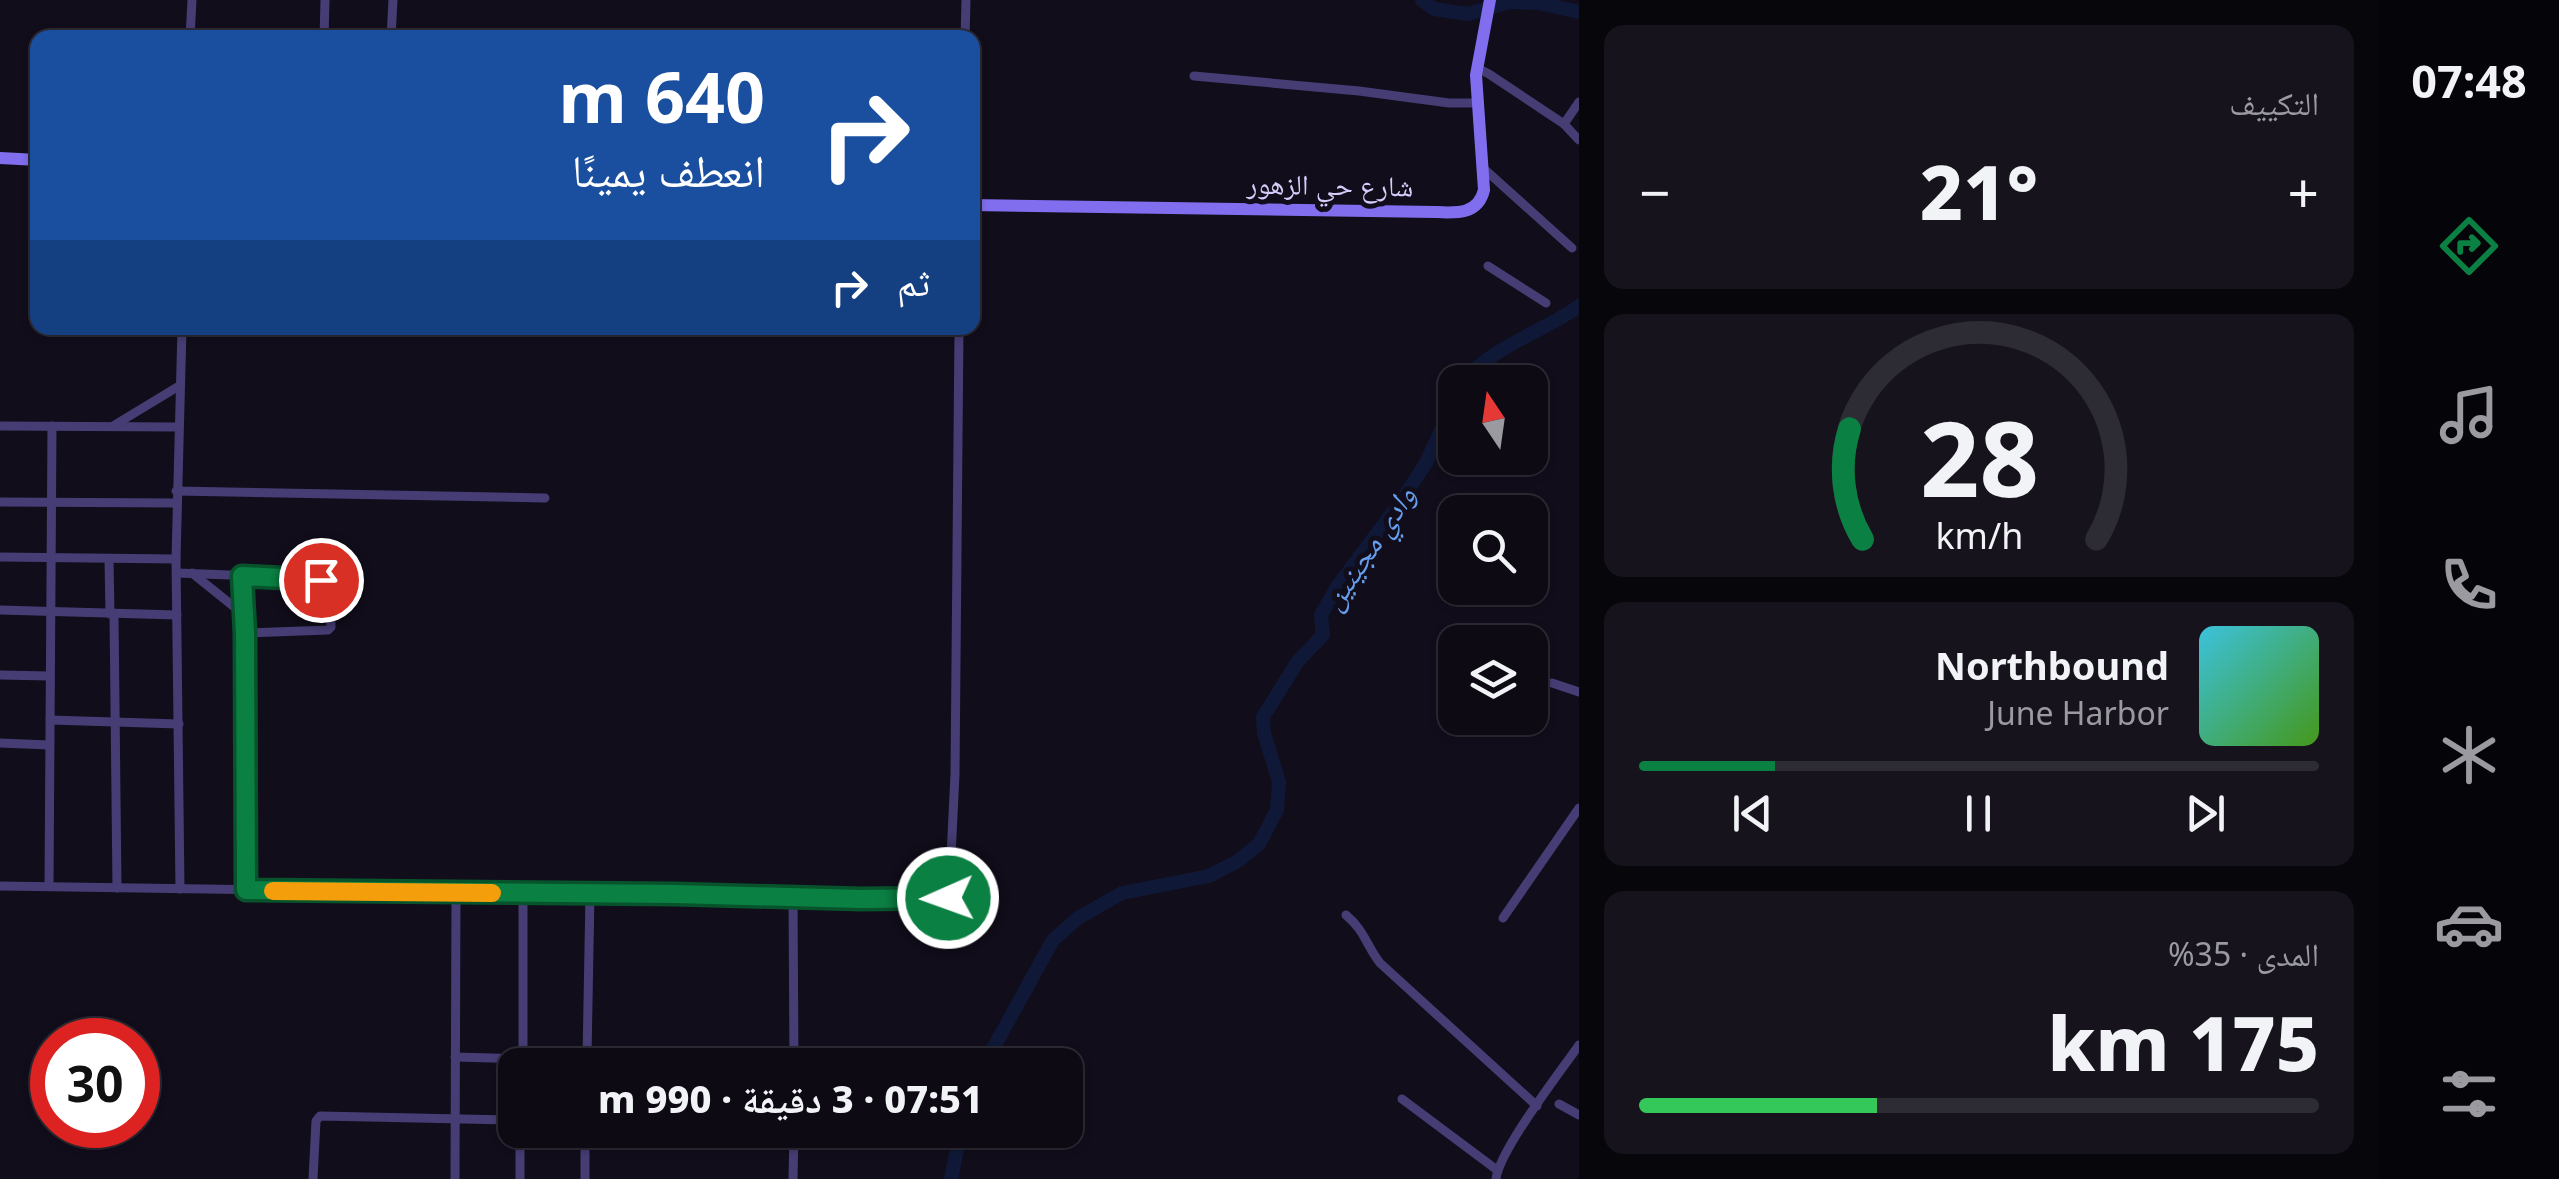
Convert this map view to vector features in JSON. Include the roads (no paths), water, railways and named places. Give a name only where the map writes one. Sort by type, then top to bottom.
[{"type":"street","points":[[190,30],[192,0]]},
{"type":"street","points":[[324,30],[326,0]]},
{"type":"street","points":[[391,30],[393,0]]},
{"type":"street","points":[[965,30],[966,0]]},
{"type":"street","name":"شارع حي الزهور","points":[[980,205],[1468,210],[1481,201],[1484,190],[1477,68],[1490,0]]},
{"type":"street","points":[[1477,68],[1564,124],[1579,140]]},
{"type":"street","points":[[1194,76],[1477,103]]},
{"type":"street","points":[[1564,124],[1579,102]]},
{"type":"street","points":[[0,158],[30,160]]},
{"type":"street","points":[[1482,167],[1572,248]]},
{"type":"street","points":[[1488,266],[1546,303]]},
{"type":"street","points":[[180,890],[176,491],[182,335]]},
{"type":"street","points":[[0,886],[948,898],[954,774],[959,335]]},
{"type":"street","points":[[112,426],[180,386]]},
{"type":"street","points":[[0,426],[178,428]]},
{"type":"street","points":[[49,886],[52,426]]},
{"type":"street","points":[[176,491],[545,498]]},
{"type":"street","points":[[0,502],[177,503]]},
{"type":"street","points":[[0,557],[176,559]]},
{"type":"street","points":[[109,560],[117,888]]},
{"type":"street","points":[[176,573],[321,580],[328,588],[331,626],[325,631],[245,633]]},
{"type":"street","points":[[192,574],[243,614]]},
{"type":"street","points":[[242,576],[246,890]]},
{"type":"street","points":[[0,610],[178,614]]},
{"type":"street","points":[[0,675],[50,676]]},
{"type":"street","points":[[1552,683],[1579,692]]},
{"type":"street","points":[[50,720],[178,724]]},
{"type":"street","points":[[0,744],[49,745]]},
{"type":"street","points":[[1503,918],[1579,808]]},
{"type":"street","points":[[455,1179],[456,892]]},
{"type":"street","points":[[523,894],[523,1048]]},
{"type":"street","points":[[587,1048],[590,894]]},
{"type":"street","points":[[793,897],[794,1048]]},
{"type":"street","points":[[1346,915],[1360,927],[1380,964],[1537,1106]]},
{"type":"street","points":[[1402,1099],[1496,1175],[1579,1045]]},
{"type":"street","points":[[455,1057],[498,1058]]},
{"type":"street","points":[[1559,1104],[1579,1114]]},
{"type":"street","points":[[314,1179],[318,1117],[498,1119]]},
{"type":"street","points":[[520,1148],[520,1179]]},
{"type":"street","points":[[585,1148],[586,1179]]},
{"type":"street","points":[[794,1148],[794,1179]]},
{"type":"waterway","name":"وادي مجينين","points":[[1422,0],[1434,9],[1468,14],[1509,2],[1538,3],[1579,12]]},
{"type":"waterway","name":"وادي مجينين","points":[[1480,365],[1579,306]]},
{"type":"waterway","name":"وادي مجينين","points":[[993,1048],[1053,940],[1078,918],[1122,893],[1209,876],[1259,844],[1277,810],[1279,782],[1263,717],[1298,661],[1323,635],[1321,615],[1337,587],[1399,504],[1438,437]]},
{"type":"waterway","name":"وادي مجينين","points":[[951,1179],[957,1148]]}]
